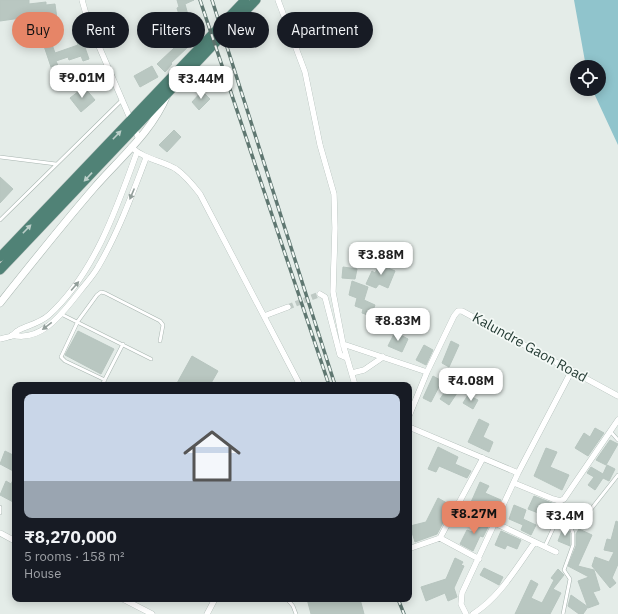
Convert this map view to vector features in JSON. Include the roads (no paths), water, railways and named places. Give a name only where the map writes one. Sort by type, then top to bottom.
[{"type":"highway","points":[[0,257],[132,125],[245,0]]},
{"type":"highway","points":[[0,270],[102,162],[132,125],[169,92],[256,0]]},
{"type":"street","points":[[82,0],[88,21],[139,139]]},
{"type":"street","points":[[278,0],[305,72],[320,145],[334,194],[335,228],[333,292],[343,344],[354,382]]},
{"type":"street","points":[[0,339],[12,335],[18,330],[40,322],[49,316],[86,272],[118,202],[134,150],[139,139],[154,121],[169,92]]},
{"type":"street","points":[[134,150],[146,158],[179,171],[188,179],[200,194],[298,382]]},
{"type":"street","points":[[0,303],[63,224],[110,170],[134,150]]},
{"type":"street","points":[[12,335],[21,337],[38,332],[61,314],[98,268],[132,194],[146,158]]},
{"type":"street","points":[[102,162],[110,170]]},
{"type":"street","points":[[320,294],[325,297],[340,355],[347,358]]},
{"type":"street","points":[[264,316],[288,307]]},
{"type":"street","name":"Kalundre Gaon Road","points":[[412,409],[427,372],[454,316],[458,311],[462,311],[618,396]]},
{"type":"street","points":[[343,344],[427,372]]},
{"type":"street","points":[[352,373],[364,370],[383,357]]},
{"type":"street","points":[[466,614],[461,604],[462,593],[496,523],[518,473],[572,370]]},
{"type":"street","points":[[514,483],[560,501],[564,499],[618,420]]},
{"type":"street","points":[[412,428],[518,473]]},
{"type":"street","points":[[412,548],[440,538],[483,458]]},
{"type":"street","points":[[496,523],[556,552]]},
{"type":"street","points":[[0,533],[12,539]]},
{"type":"street","points":[[440,538],[479,559]]},
{"type":"street","points":[[473,614],[487,605],[498,593],[535,542]]},
{"type":"street","points":[[129,602],[152,614]]},
{"type":"street","points":[[207,614],[213,602]]},
{"type":"lane","points":[[0,220],[122,100]]},
{"type":"lane","points":[[0,157],[56,164]]},
{"type":"lane","points":[[123,344],[105,380],[65,361],[61,357],[78,322],[97,295],[101,292],[160,321],[164,325],[160,341]]},
{"type":"lane","points":[[61,314],[151,359]]},
{"type":"lane","points":[[611,432],[618,440]]},
{"type":"lane","points":[[569,521],[588,512],[618,475]]},
{"type":"lane","points":[[560,501],[573,532],[573,545],[564,570],[570,579],[563,614]]},
{"type":"lane","points":[[0,507],[0,513]]},
{"type":"lane","points":[[545,546],[563,507]]},
{"type":"lane","points":[[290,602],[296,614]]},
{"type":"water","points":[[574,0],[618,0],[618,145],[595,96],[606,96],[606,60],[585,60]]},
{"type":"tunnel","points":[[288,307],[320,294]]},
{"type":"railway","points":[[200,0],[328,382]]},
{"type":"railway","points":[[212,0],[334,382]]},
{"type":"railway","points":[[399,602],[404,614]]}]
